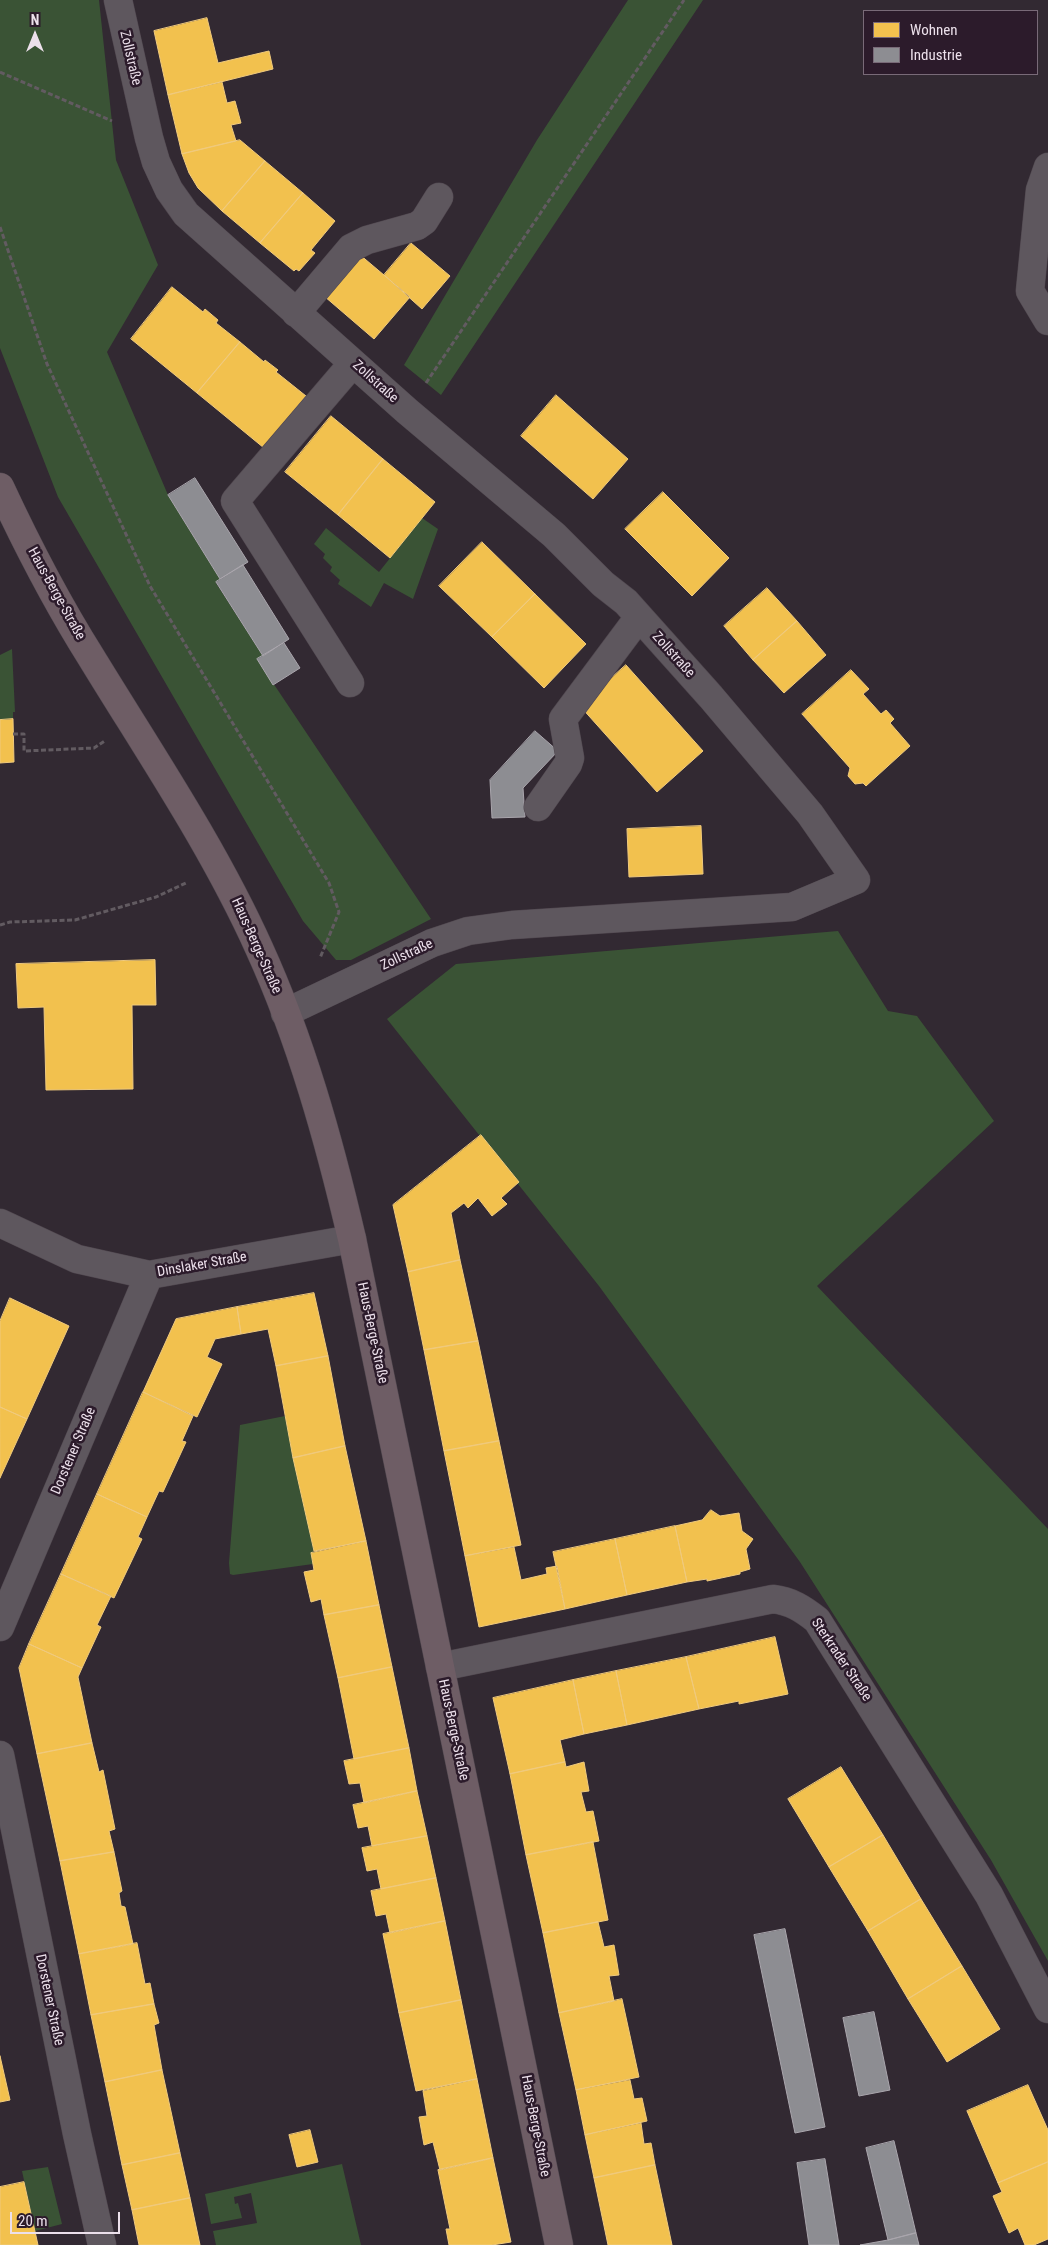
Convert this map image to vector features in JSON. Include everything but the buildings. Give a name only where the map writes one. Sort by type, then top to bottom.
[{"type":"main road","name":"Haus-Berge-Straße","points":[[0,487],[60,604],[218,869],[259,948],[285,1013],[322,1119],[352,1239],[559,2245]]},
{"type":"street","name":"Zollstraße","points":[[118,0],[148,138],[160,173],[169,190],[186,214],[407,411],[554,535],[639,617],[711,697],[810,814],[856,880],[792,907],[512,925],[468,931],[432,943],[285,1013]]},
{"type":"street","points":[[1048,167],[1040,190],[1030,291],[1048,321]]},
{"type":"street","points":[[296,314],[351,248],[367,240],[417,226],[424,221],[439,197]]},
{"type":"street","points":[[350,683],[235,501],[353,363]]},
{"type":"street","points":[[538,807],[568,764],[569,753],[563,719],[639,617]]},
{"type":"street","name":"Dinslaker Straße","points":[[0,1223],[78,1259],[149,1275],[352,1239]]},
{"type":"street","name":"Dorstener Straße","points":[[0,1627],[149,1275]]},
{"type":"street","name":"Sterkrader Straße","points":[[440,1667],[774,1600],[786,1601],[802,1608],[817,1620],[989,1895],[1048,2009]]},
{"type":"street","name":"Dorstener Straße","points":[[0,1755],[75,2124],[102,2245]]},
{"type":"path","points":[[407,411],[684,0]]},
{"type":"path","points":[[0,72],[148,138]]},
{"type":"path","points":[[0,227],[47,364],[150,586],[329,883],[339,912],[320,959],[329,992]]},
{"type":"path","points":[[13,734],[24,734],[24,751],[94,748],[133,724]]},
{"type":"path","points":[[0,925],[10,922],[75,920],[156,896],[218,869]]},
{"type":"green space","points":[[0,0],[99,0],[116,160],[158,265],[107,352],[168,495],[220,579],[216,583],[263,656],[257,659],[431,919],[351,960],[336,960],[303,921],[58,497],[0,348]]},
{"type":"green space","points":[[628,0],[703,0],[441,395],[404,365],[537,140]]},
{"type":"green space","points":[[422,518],[438,529],[413,599],[384,583],[371,607],[338,584],[340,580],[330,571],[332,567],[323,558],[325,554],[314,544],[326,528],[379,572]]},
{"type":"green space","points":[[12,649],[15,712],[13,712],[13,719],[0,720],[0,655]]},
{"type":"green space","points":[[838,931],[888,1011],[917,1016],[994,1121],[817,1286],[1048,1529],[1048,1961],[991,1860],[800,1562],[599,1286],[387,1019],[456,964]]},
{"type":"green space","points":[[285,1416],[314,1551],[311,1554],[313,1564],[230,1574],[229,1563],[240,1425]]},
{"type":"green space","points":[[342,2164],[361,2245],[216,2245],[213,2231],[257,2223],[251,2193],[234,2197],[235,2204],[238,2203],[242,2218],[211,2224],[205,2194]]},
{"type":"green space","points":[[48,2167],[62,2224],[35,2231],[22,2171]]}]
